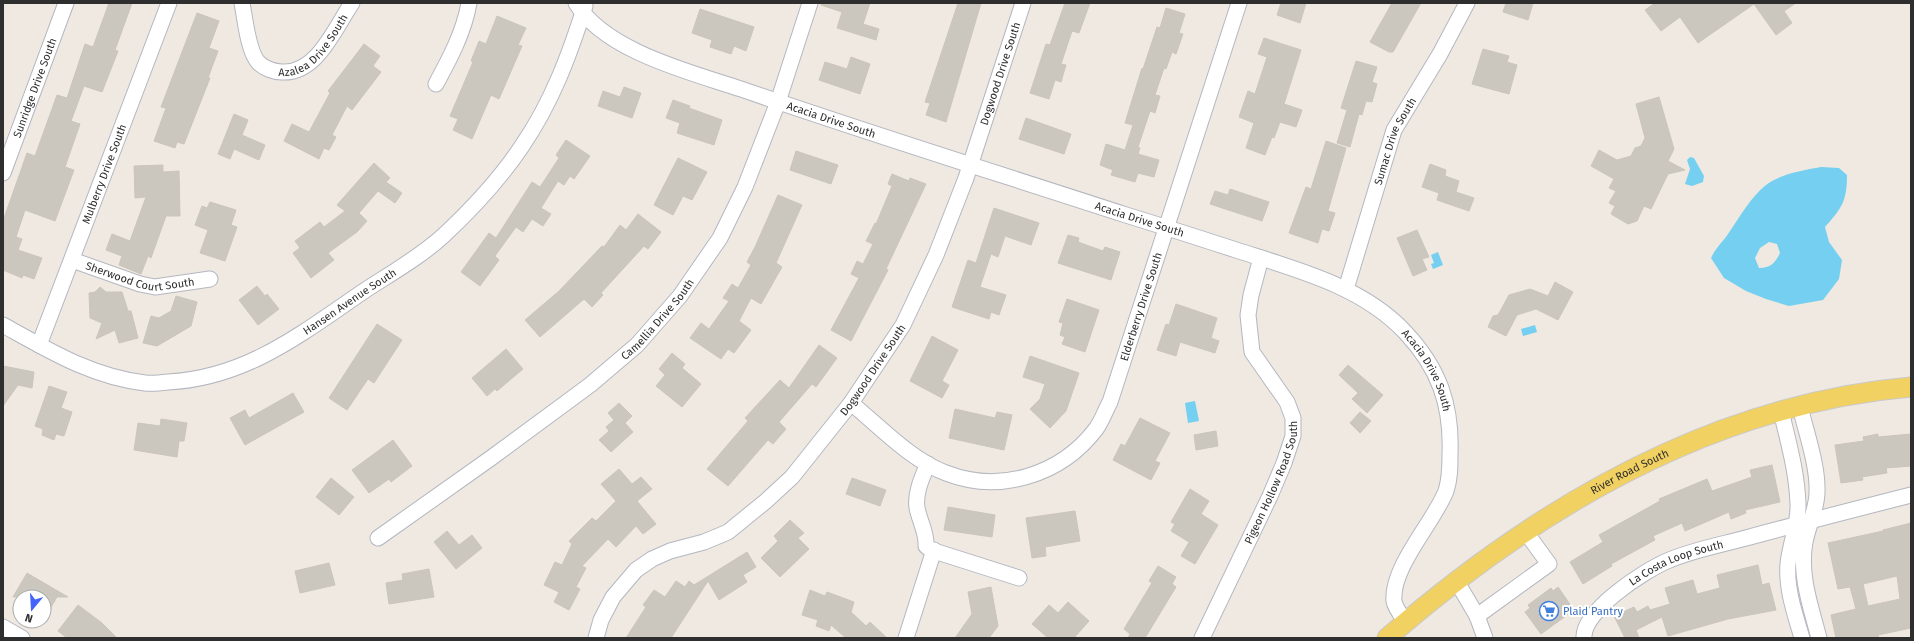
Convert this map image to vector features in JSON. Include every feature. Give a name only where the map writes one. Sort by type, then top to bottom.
[{"type":"main road","name":"River Road South","points":[[1387,638],[1457,582],[1525,531],[1600,485],[1677,447],[1729,427],[1800,406],[1830,399],[1911,387]]},
{"type":"street","name":"Sunridge Drive South","points":[[3,173],[66,3]]},
{"type":"street","name":"Mulberry Drive South","points":[[39,345],[169,3]]},
{"type":"street","name":"Azalea Drive South","points":[[242,3],[252,49],[257,62],[266,68],[277,72],[294,72],[312,63],[352,3]]},
{"type":"street","points":[[436,84],[453,53],[467,14],[469,3]]},
{"type":"street","name":"Camellia Drive South","points":[[378,538],[491,458],[590,385],[636,345],[680,296],[720,238],[745,187],[778,102],[810,3]]},
{"type":"street","name":"Dogwood Drive South","points":[[596,638],[601,620],[613,596],[636,570],[652,559],[670,551],[704,542],[728,532],[792,477],[851,403],[903,325],[936,255],[970,165],[1024,3]]},
{"type":"street","name":"Elderberry Drive South","points":[[851,403],[914,455],[928,464],[945,473],[985,482],[1011,481],[1043,471],[1069,456],[1084,442],[1096,428],[1110,402],[1240,3]]},
{"type":"street","name":"Sumac Drive South","points":[[1346,289],[1394,130],[1440,54],[1467,3]]},
{"type":"street","name":"Acacia Drive South","points":[[581,7],[615,40],[653,59],[970,165],[1262,258],[1346,289],[1368,301],[1406,332],[1434,368],[1450,415],[1449,475],[1446,490],[1439,505],[1400,572],[1396,586],[1394,603],[1406,622]]},
{"type":"street","name":"Hansen Avenue South","points":[[3,324],[76,365],[108,376],[146,384],[193,381],[228,372],[264,357],[390,274],[442,237],[486,191],[522,146],[547,105],[564,68],[581,7]]},
{"type":"street","name":"Pigeon Hollow Road South","points":[[1202,638],[1273,489],[1293,436],[1293,418],[1287,402],[1252,352],[1248,315],[1251,295],[1262,258]]},
{"type":"street","name":"Sherwood Court South","points":[[72,260],[140,284],[155,287],[210,279]]},
{"type":"street","points":[[1800,406],[1816,474],[1818,490],[1817,500],[1803,523],[1789,559],[1788,580],[1790,596],[1802,638]]},
{"type":"street","points":[[1781,411],[1793,459],[1798,509],[1803,523],[1804,573],[1807,596],[1819,638]]},
{"type":"street","points":[[928,464],[917,499],[917,511],[925,534],[926,546],[1019,578]]},
{"type":"street","name":"La Costa Loop South","points":[[1584,638],[1584,630],[1589,620],[1632,580],[1651,568],[1669,560],[1911,494]]},
{"type":"street","points":[[1477,616],[1549,564],[1525,531]]},
{"type":"street","points":[[906,638],[934,550]]},
{"type":"street","points":[[1457,582],[1477,616],[1485,638]]},
{"type":"street","points":[[3,627],[22,638]]},
{"type":"water","points":[[1690,157],[1694,158],[1704,176],[1703,182],[1692,186],[1685,184],[1690,169],[1687,160]]},
{"type":"water","points":[[1821,167],[1839,168],[1847,175],[1845,198],[1836,215],[1825,227],[1829,242],[1842,260],[1839,279],[1823,300],[1789,306],[1746,291],[1724,278],[1711,258],[1751,201],[1766,185],[1778,178],[1792,173]],"holes":[[[1769,242],[1777,244],[1780,253],[1776,260],[1770,266],[1759,268],[1755,258],[1760,248]]]},
{"type":"water","points":[[1438,252],[1443,265],[1433,269],[1431,264],[1434,263],[1431,255]]},
{"type":"water","points":[[1535,325],[1537,332],[1523,336],[1521,329]]},
{"type":"water","points":[[1195,401],[1199,421],[1188,423],[1185,403]]},
{"type":"building","points":[[109,3],[132,3],[115,50],[118,51],[102,92],[84,86],[71,121],[80,124],[65,167],[74,170],[55,221],[25,210],[16,237],[22,239],[18,250],[42,258],[34,279],[23,275],[22,278],[3,270],[3,221],[27,153],[35,156],[57,95],[67,98],[85,44],[93,47]]},
{"type":"building","points":[[822,3],[870,3],[863,24],[879,29],[876,40],[837,28],[842,12],[821,5]]},
{"type":"building","points":[[958,3],[981,3],[946,122],[926,115],[930,103],[925,102]]},
{"type":"building","points":[[1065,3],[1090,3],[1079,33],[1072,31],[1061,64],[1066,65],[1061,82],[1055,80],[1049,99],[1030,93],[1046,44],[1050,45]]},
{"type":"building","points":[[1281,3],[1306,3],[1300,23],[1277,15]]},
{"type":"building","points":[[1392,3],[1421,3],[1393,52],[1389,52],[1370,42]]},
{"type":"building","points":[[1506,3],[1533,3],[1528,20],[1503,12]]},
{"type":"building","points":[[1655,3],[1796,3],[1784,11],[1792,23],[1776,35],[1754,4],[1698,43],[1680,17],[1661,31],[1645,10]]},
{"type":"building","points":[[1166,8],[1185,14],[1179,33],[1183,34],[1176,54],[1172,52],[1166,69],[1164,68],[1155,95],[1160,96],[1155,113],[1150,111],[1138,147],[1140,148],[1138,154],[1159,160],[1154,177],[1138,173],[1135,182],[1111,175],[1113,170],[1100,165],[1106,144],[1125,150],[1133,125],[1125,123],[1142,68],[1143,69],[1157,27],[1160,28]]},
{"type":"building","points":[[700,9],[754,27],[746,51],[734,46],[731,54],[710,47],[712,40],[692,33]]},
{"type":"building","points":[[197,13],[219,21],[209,48],[218,51],[208,78],[210,78],[184,144],[177,142],[175,148],[154,141],[166,108],[161,107]]},
{"type":"building","points":[[497,16],[526,28],[518,45],[522,46],[499,99],[491,95],[472,139],[453,130],[458,119],[450,116],[473,62],[471,61],[479,41],[486,44]]},
{"type":"building","points":[[1264,38],[1301,50],[1284,104],[1302,110],[1296,127],[1280,122],[1265,155],[1246,148],[1254,123],[1239,117],[1248,91],[1255,94],[1267,57],[1258,54]]},
{"type":"building","points":[[364,44],[380,56],[373,66],[381,72],[352,110],[347,106],[332,135],[336,137],[329,150],[324,148],[319,159],[284,141],[292,124],[309,132],[330,93],[328,91]]},
{"type":"building","points":[[1483,49],[1509,56],[1507,62],[1517,65],[1509,94],[1472,84]]},
{"type":"building","points":[[851,57],[870,64],[860,94],[819,80],[825,62],[847,69]]},
{"type":"building","points":[[1356,61],[1377,67],[1372,82],[1377,84],[1372,102],[1366,101],[1362,115],[1359,114],[1350,147],[1337,143],[1347,110],[1341,108]]},
{"type":"building","points":[[624,87],[641,93],[632,118],[598,106],[603,91],[620,97]]},
{"type":"building","points":[[1659,97],[1674,149],[1668,161],[1685,170],[1668,174],[1651,209],[1644,206],[1637,221],[1628,224],[1611,214],[1615,206],[1609,203],[1616,191],[1609,188],[1614,179],[1591,166],[1599,150],[1617,160],[1631,156],[1635,148],[1641,146],[1645,138],[1636,104]]},
{"type":"building","points":[[673,100],[690,106],[689,108],[722,120],[714,145],[677,133],[680,123],[666,118]]},
{"type":"building","points":[[234,114],[248,120],[242,135],[265,145],[259,160],[234,149],[230,159],[218,154]]},
{"type":"building","points":[[1026,118],[1071,134],[1064,154],[1019,139]]},
{"type":"building","points":[[566,140],[590,156],[574,179],[570,176],[564,185],[558,181],[541,208],[551,214],[543,226],[532,219],[523,232],[516,227],[495,256],[499,260],[480,286],[461,272],[489,233],[496,238],[532,182],[540,187],[559,158],[556,155]]},
{"type":"building","points":[[1326,141],[1346,148],[1328,211],[1335,213],[1329,231],[1322,229],[1318,243],[1289,233],[1306,187],[1311,189]]},
{"type":"building","points":[[796,151],[838,165],[831,184],[790,170]]},
{"type":"building","points":[[678,158],[707,172],[692,200],[683,196],[673,215],[654,205]]},
{"type":"building","points":[[374,163],[390,178],[386,182],[402,193],[395,203],[378,191],[359,213],[367,221],[357,232],[328,253],[334,260],[311,278],[293,253],[300,248],[295,241],[320,222],[324,227],[345,211],[337,205]]},
{"type":"building","points":[[1430,164],[1446,170],[1445,176],[1459,181],[1456,192],[1474,198],[1469,211],[1437,200],[1439,193],[1422,187]]},
{"type":"building","points":[[163,165],[163,172],[179,171],[180,216],[166,216],[151,258],[148,256],[141,274],[119,265],[122,256],[106,250],[112,234],[130,241],[146,197],[135,198],[134,166]]},
{"type":"building","points":[[892,174],[909,181],[910,178],[926,184],[886,269],[888,270],[851,341],[831,330],[859,278],[851,274],[857,261],[863,264],[873,244],[866,241],[875,223],[876,224],[892,186],[888,184]]},
{"type":"building","points":[[1230,189],[1269,202],[1262,221],[1210,204],[1215,191],[1228,195]]},
{"type":"building","points":[[778,195],[802,205],[776,263],[782,267],[761,304],[751,298],[739,321],[751,330],[734,353],[728,349],[721,359],[690,338],[701,323],[709,329],[729,301],[723,298],[732,284],[738,288],[751,265],[747,262]]},
{"type":"building","points":[[210,202],[236,210],[231,225],[237,227],[225,261],[200,253],[208,230],[195,225],[202,206],[207,208]]},
{"type":"building","points":[[994,208],[1039,223],[1031,245],[1005,236],[998,257],[991,254],[980,287],[1006,295],[999,315],[991,312],[989,319],[952,307],[968,260],[976,263]]},
{"type":"building","points":[[638,214],[661,232],[648,249],[644,246],[601,293],[603,295],[592,307],[584,299],[540,337],[525,320],[559,291],[602,246],[604,247],[620,225],[626,230]]},
{"type":"building","points":[[1417,230],[1429,257],[1422,259],[1427,270],[1413,276],[1397,238]]},
{"type":"building","points":[[1068,235],[1079,238],[1078,242],[1103,251],[1105,247],[1120,252],[1111,280],[1058,263]]},
{"type":"building","points":[[1555,282],[1573,292],[1558,320],[1536,309],[1517,315],[1506,336],[1488,327],[1493,316],[1498,315],[1509,295],[1530,289],[1548,296]]},
{"type":"building","points":[[257,286],[265,296],[267,294],[279,309],[258,325],[239,300]]},
{"type":"building","points":[[100,287],[106,292],[122,292],[128,311],[131,311],[138,338],[119,343],[115,330],[96,339],[102,323],[90,318],[89,293],[95,292]]},
{"type":"building","points":[[176,296],[197,302],[191,326],[157,346],[143,343],[151,316],[159,318],[171,311]]},
{"type":"building","points":[[1067,299],[1099,310],[1085,352],[1062,344],[1065,337],[1060,335],[1063,323],[1059,322]]},
{"type":"building","points":[[1176,304],[1217,318],[1211,338],[1219,341],[1215,353],[1180,342],[1176,356],[1157,350],[1166,324],[1169,325]]},
{"type":"building","points":[[377,324],[402,340],[374,383],[368,379],[347,410],[329,398]]},
{"type":"building","points":[[932,336],[958,350],[942,381],[949,385],[942,398],[910,381]]},
{"type":"building","points":[[819,345],[837,358],[816,387],[812,384],[779,422],[786,429],[773,444],[768,440],[728,486],[707,469],[748,421],[745,418],[780,380],[789,388]]},
{"type":"building","points":[[506,349],[523,369],[497,391],[495,389],[487,396],[472,378]]},
{"type":"building","points":[[672,353],[685,364],[682,368],[701,384],[682,407],[656,386],[665,375],[659,369]]},
{"type":"building","points":[[1030,356],[1079,373],[1066,411],[1050,428],[1030,409],[1040,399],[1045,384],[1023,377]]},
{"type":"building","points":[[1348,365],[1383,395],[1367,413],[1352,399],[1358,393],[1339,375]]},
{"type":"building","points":[[3,366],[34,372],[32,388],[18,385],[3,406]]},
{"type":"building","points":[[49,386],[67,392],[61,408],[72,412],[64,436],[56,434],[54,440],[42,435],[43,429],[35,426]]},
{"type":"building","points":[[293,393],[304,412],[245,445],[230,418],[245,410],[249,418]]},
{"type":"building","points":[[619,403],[632,416],[625,423],[633,432],[611,452],[599,440],[609,431],[606,427],[614,420],[608,413]]},
{"type":"building","points":[[955,409],[995,418],[997,412],[1012,415],[1004,450],[949,438]]},
{"type":"building","points":[[1360,412],[1371,421],[1360,433],[1350,423]]},
{"type":"building","points":[[1140,418],[1170,433],[1155,461],[1160,463],[1151,480],[1113,460],[1121,444],[1125,446]]},
{"type":"building","points":[[161,419],[187,423],[184,441],[179,441],[177,457],[134,450],[138,423],[160,426]]},
{"type":"building","points":[[1216,431],[1218,446],[1196,450],[1194,435]]},
{"type":"building","points":[[1878,434],[1878,437],[1911,434],[1911,466],[1886,468],[1887,473],[1862,477],[1863,480],[1841,483],[1835,445],[1864,441],[1863,437]]},
{"type":"building","points":[[393,440],[412,466],[391,482],[389,479],[369,493],[352,470]]},
{"type":"building","points":[[1772,465],[1780,502],[1745,510],[1746,513],[1731,519],[1729,512],[1685,531],[1682,523],[1653,536],[1655,540],[1611,564],[1612,566],[1583,584],[1570,562],[1603,542],[1599,535],[1660,501],[1659,499],[1707,479],[1712,491],[1752,477],[1750,470]]},
{"type":"building","points":[[619,469],[632,484],[641,477],[652,489],[637,501],[656,524],[643,534],[636,526],[616,547],[608,539],[582,566],[586,568],[576,587],[580,589],[569,610],[554,602],[559,592],[544,585],[555,562],[562,565],[572,544],[569,541],[592,518],[596,521],[616,501],[601,484]]},
{"type":"building","points":[[331,478],[354,497],[339,515],[316,497]]},
{"type":"building","points":[[852,478],[886,490],[880,506],[846,494]]},
{"type":"building","points":[[1190,489],[1209,501],[1201,514],[1218,525],[1195,564],[1181,556],[1189,542],[1171,531],[1175,524],[1171,522]]},
{"type":"building","points":[[948,507],[995,515],[992,537],[944,530]]},
{"type":"building","points":[[1075,511],[1080,541],[1045,547],[1046,556],[1032,558],[1026,518]]},
{"type":"building","points":[[790,520],[804,533],[798,538],[809,549],[780,577],[761,558],[778,541],[774,536]]},
{"type":"building","points":[[1911,523],[1911,628],[1878,635],[1879,638],[1836,638],[1831,615],[1856,609],[1850,587],[1838,589],[1828,543]],"holes":[[[1897,576],[1900,599],[1868,606],[1863,584]]]},
{"type":"building","points":[[447,531],[459,545],[472,535],[482,548],[456,569],[434,542]]},
{"type":"building","points":[[747,552],[756,567],[743,575],[747,582],[719,600],[708,581],[671,638],[626,638],[646,607],[643,605],[654,590],[665,597],[676,581],[685,587],[689,581],[694,585]]},
{"type":"building","points":[[329,563],[335,585],[300,593],[295,571]]},
{"type":"building","points":[[1758,565],[1762,585],[1769,583],[1776,610],[1728,619],[1668,636],[1662,617],[1636,630],[1639,638],[1625,638],[1614,616],[1634,607],[1637,612],[1648,606],[1650,610],[1670,604],[1665,588],[1693,580],[1697,594],[1720,588],[1717,575]]},
{"type":"building","points":[[1158,566],[1176,577],[1172,584],[1176,587],[1145,638],[1128,638],[1130,634],[1124,629],[1152,583],[1149,581]]},
{"type":"building","points":[[429,569],[434,597],[389,604],[386,583],[403,580],[402,574]]},
{"type":"building","points":[[27,573],[68,597],[57,597],[52,605],[52,589],[18,589]]},
{"type":"building","points":[[991,587],[998,626],[989,638],[955,638],[972,614],[968,592]]},
{"type":"building","name":"Plaid Pantry","points":[[1558,587],[1574,610],[1541,634],[1525,612],[1530,608],[1528,605],[1551,588],[1553,591]]},
{"type":"building","points":[[810,590],[825,596],[827,592],[854,602],[851,612],[866,626],[870,622],[887,638],[846,638],[831,625],[829,631],[816,626],[818,620],[802,615]]},
{"type":"building","points":[[1068,602],[1089,621],[1074,638],[1048,638],[1032,624],[1049,605],[1058,613]]},
{"type":"building","points":[[78,605],[102,623],[117,638],[67,638],[58,631]]},
{"type":"place","name":"Plaid Pantry","points":[[1549,611]]}]
